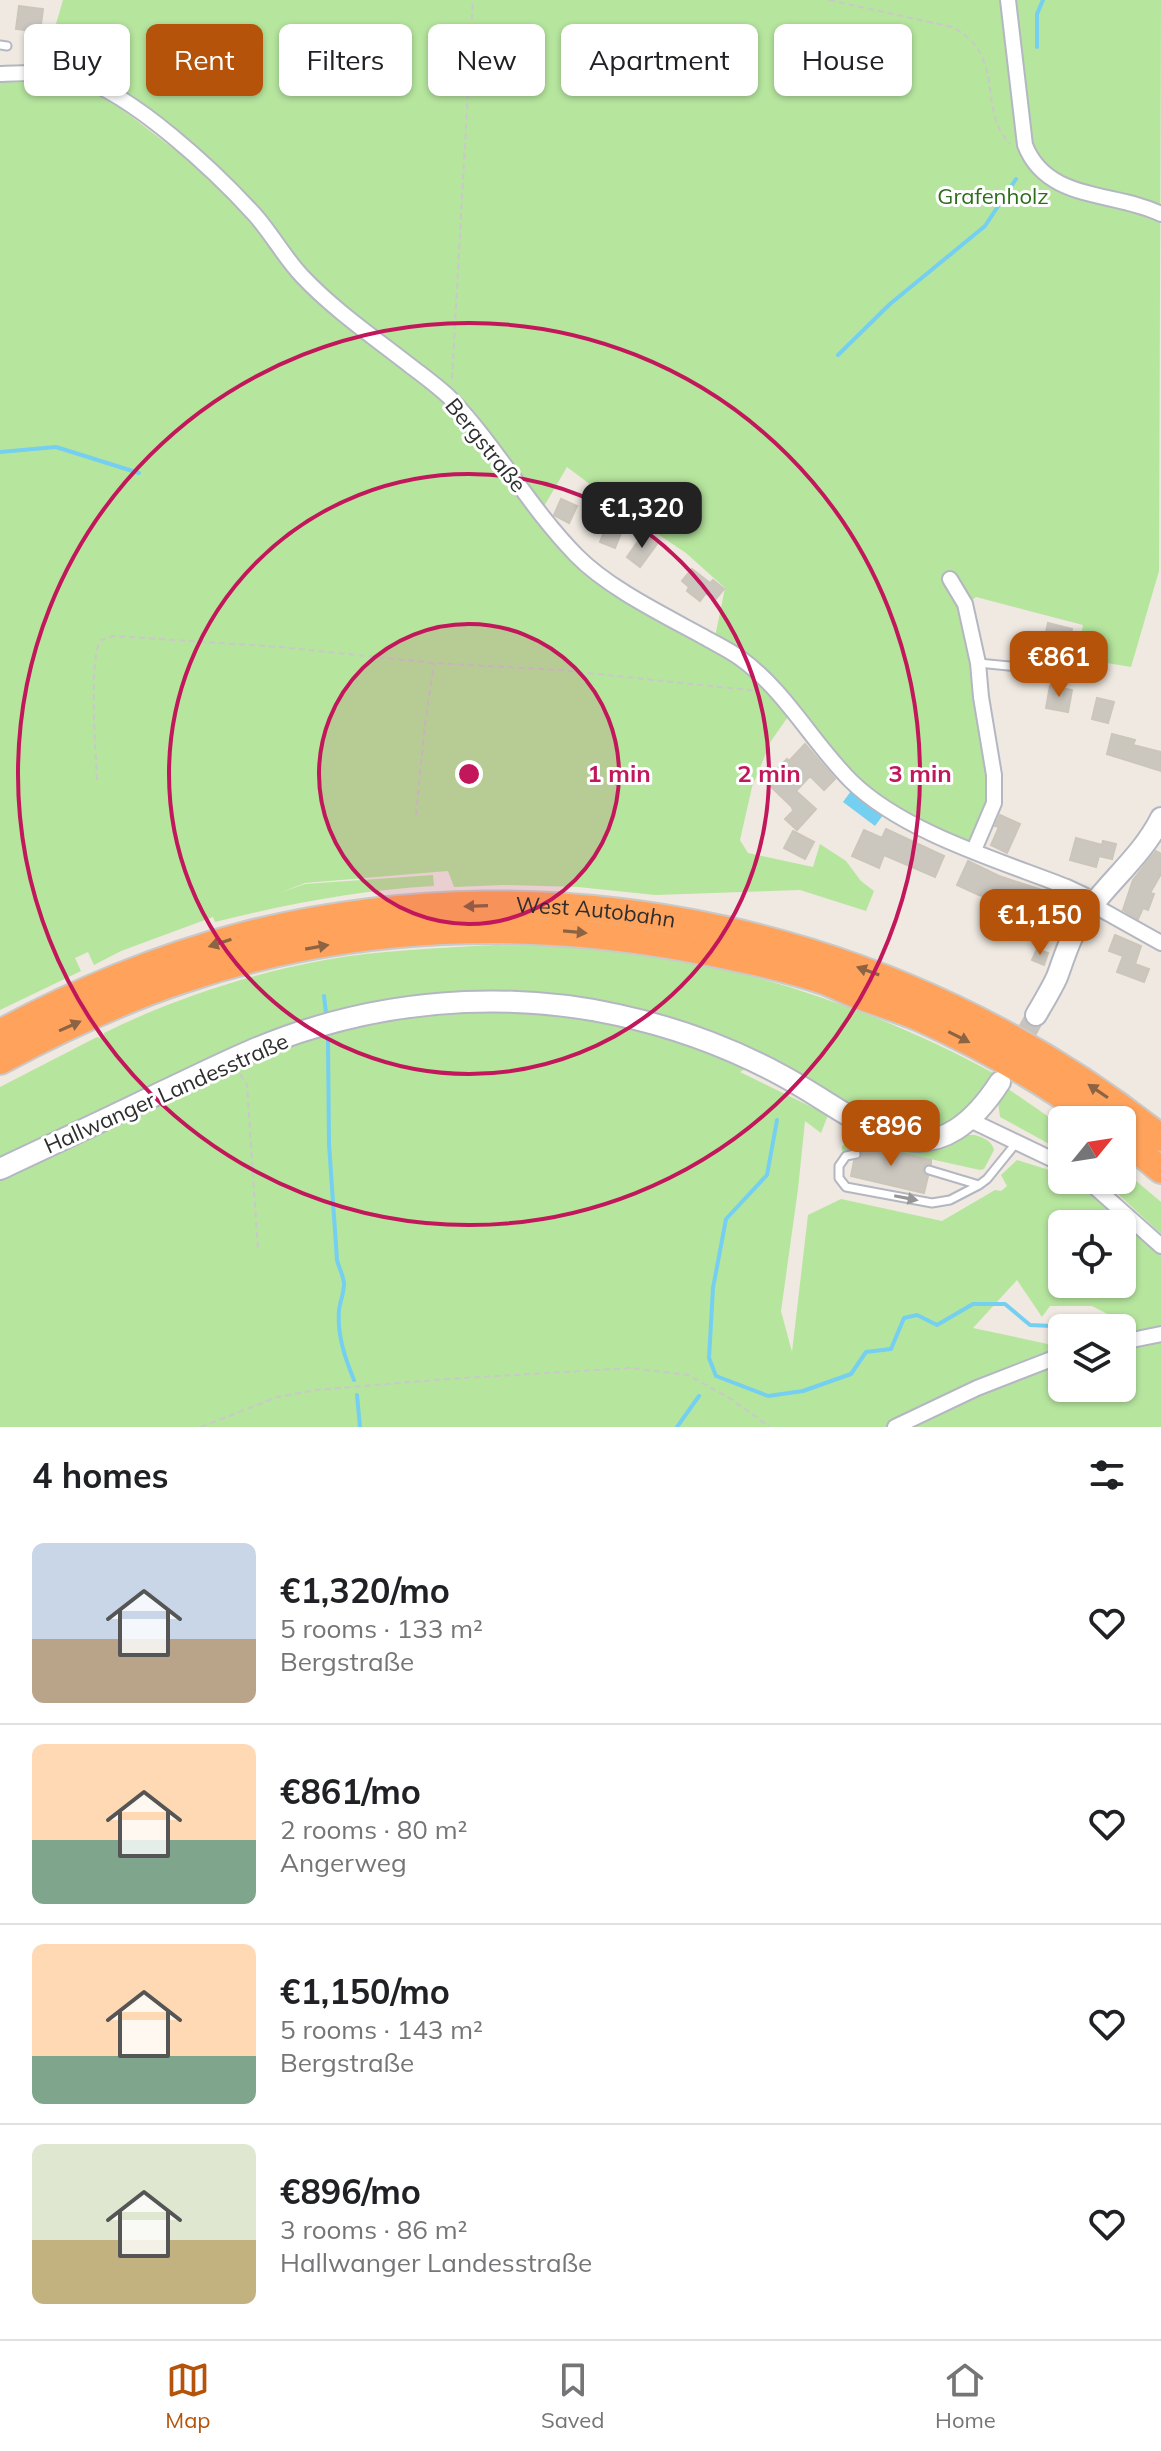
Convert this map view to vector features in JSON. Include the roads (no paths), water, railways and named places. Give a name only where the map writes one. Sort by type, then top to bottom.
[{"type":"highway","name":"West Autobahn","points":[[0,1033],[141,969],[242,936],[340,918],[427,908],[505,904],[582,908],[673,919],[740,932],[884,977],[949,1005],[1023,1043],[1106,1096],[1161,1138]]},
{"type":"highway","name":"West Autobahn","points":[[0,1061],[59,1030],[119,1004],[183,979],[251,960],[397,935],[481,929],[549,930],[679,946],[754,961],[824,981],[917,1017],[975,1045],[1038,1080],[1076,1106]]},
{"type":"highway","points":[[1136,1149],[1161,1170]]},
{"type":"street","points":[[1008,0],[1025,145],[1037,167],[1055,182],[1075,191],[1146,206],[1161,214]]},
{"type":"street","name":"Bergstraße","points":[[0,74],[74,77],[117,95],[166,132],[257,217],[300,274],[343,313],[448,396],[488,440],[578,557],[628,594],[740,658],[779,694],[852,782],[877,803],[909,823],[1067,887],[1161,943]]},
{"type":"street","points":[[950,579],[965,604],[978,663],[994,775],[994,803],[974,850]]},
{"type":"street","points":[[1036,1015],[1056,979],[1073,935],[1093,903],[1140,852],[1161,818]]},
{"type":"street","name":"Hallwanger Landesstraße","points":[[0,1169],[231,1059],[313,1028],[378,1012],[474,1001],[544,1004],[619,1015],[703,1041],[784,1076],[860,1124],[897,1139],[911,1141],[953,1132],[970,1120],[1000,1082]]},
{"type":"street","points":[[970,1120],[1048,1157]]},
{"type":"street","points":[[1103,1194],[1161,1246]]},
{"type":"street","points":[[1136,1339],[1161,1334]]},
{"type":"street","points":[[895,1427],[977,1388],[1048,1360]]},
{"type":"lane","points":[[978,663],[1040,669]]},
{"type":"lane","points":[[856,1154],[846,1156],[839,1166],[839,1178],[846,1187],[932,1203],[950,1200],[979,1185],[1017,1142]]},
{"type":"lane","points":[[929,1170],[979,1185]]},
{"type":"water","points":[[851,791],[883,815],[875,826],[843,802]]},
{"type":"waterway","points":[[1037,47],[1037,14],[1043,0]]},
{"type":"waterway","points":[[838,355],[890,304],[985,226],[1016,179]]},
{"type":"waterway","points":[[0,452],[56,447],[139,473]]},
{"type":"waterway","points":[[324,996],[326,1013]]},
{"type":"waterway","points":[[328,1039],[329,1144],[337,1260],[344,1284],[339,1328],[354,1380]]},
{"type":"waterway","points":[[777,1120],[767,1175],[726,1219],[713,1288],[709,1358],[716,1376],[768,1396],[803,1391],[851,1374],[866,1352],[891,1349],[904,1318],[917,1315],[937,1325],[973,1304],[1005,1304],[1030,1325],[1048,1326]]},
{"type":"waterway","points":[[357,1395],[360,1427]]},
{"type":"waterway","points":[[677,1427],[699,1396]]},
{"type":"tunnel","points":[[1013,1057],[1036,1015]]},
{"type":"park label","name":"Grafenholz","points":[[993,196]]}]
